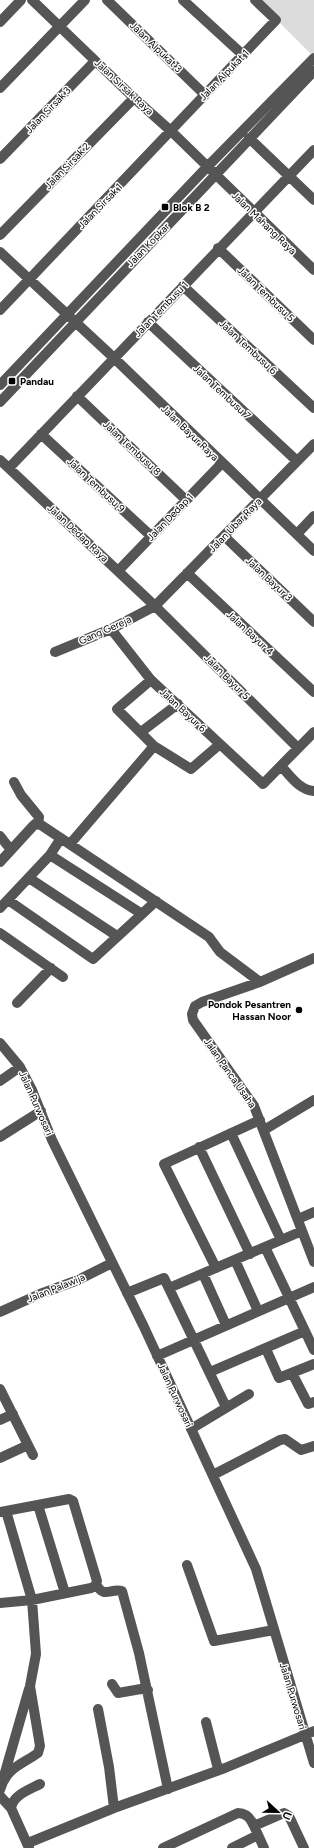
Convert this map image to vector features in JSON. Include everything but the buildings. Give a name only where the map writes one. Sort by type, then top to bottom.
[{"type":"street","points":[[0,22],[21,0]]},
{"type":"street","name":"Jalan Sirsak Raya","points":[[32,0],[60,25],[134,98],[172,132],[214,175]]},
{"type":"street","points":[[0,88],[85,0]]},
{"type":"street","name":"Jalan Alpukat 3","points":[[107,0],[205,94]]},
{"type":"street","points":[[182,0],[243,55]]},
{"type":"street","name":"Jalan Alpukat 1","points":[[172,132],[205,94],[276,20],[255,0]]},
{"type":"street","name":"Jalan Kopkar","points":[[0,385],[207,167],[314,58]]},
{"type":"street","name":"Jalan Sirsak 3","points":[[0,158],[95,61]]},
{"type":"street","name":"Jalan Kopkar","points":[[0,402],[74,322],[314,71]]},
{"type":"street","name":"Jalan Sirsak 2","points":[[0,235],[134,98]]},
{"type":"street","name":"Jalan Sirsak 1","points":[[0,310],[172,132]]},
{"type":"street","points":[[249,138],[314,200]]},
{"type":"street","name":"Jalan Tembusu 1","points":[[8,468],[218,248],[314,150]]},
{"type":"street","name":"Jalan Mahang Raya","points":[[214,175],[314,270]]},
{"type":"street","name":"Jalan Tembusu 5","points":[[218,248],[314,340]]},
{"type":"street","name":"Jalan Bayur Raya","points":[[0,252],[114,358],[314,551]]},
{"type":"street","name":"Jalan Tembusu 6","points":[[183,286],[314,408]]},
{"type":"street","name":"Jalan Tembusu 7","points":[[148,322],[297,461]]},
{"type":"street","name":"Jalan Tembusu 8","points":[[77,396],[186,500]]},
{"type":"street","name":"Jalan Tembusu 9","points":[[41,434],[151,536]]},
{"type":"street","name":"Jalan Ubar Raya","points":[[155,606],[314,444]]},
{"type":"street","name":"Jalan Dedap Raya","points":[[0,460],[155,606]]},
{"type":"street","name":"Jalan Dedap 1","points":[[118,570],[222,463]]},
{"type":"street","points":[[297,534],[314,516]]},
{"type":"street","name":"Jalan Bayur 3","points":[[224,536],[314,622]]},
{"type":"street","name":"Jalan Bayur 4","points":[[187,573],[314,692]]},
{"type":"street","name":"Gang Gereja","points":[[55,652],[111,629],[155,606]]},
{"type":"street","name":"Jalan Bayur 5","points":[[155,606],[298,748]]},
{"type":"street","name":"Jalan Bayur 6","points":[[111,629],[151,680],[263,784],[282,767]]},
{"type":"street","points":[[151,680],[117,709],[125,719],[141,732],[154,746],[192,769],[220,744]]},
{"type":"street","points":[[141,732],[178,704]]},
{"type":"street","points":[[314,732],[282,767],[300,786],[306,790],[314,791]]},
{"type":"street","points":[[70,844],[154,746]]},
{"type":"street","points":[[14,782],[21,795],[39,816],[38,824]]},
{"type":"street","points":[[38,824],[209,937],[220,952],[260,982]]},
{"type":"street","points":[[0,862],[33,826],[38,824]]},
{"type":"street","points":[[0,836],[11,850]]},
{"type":"street","points":[[0,908],[50,855],[61,838]]},
{"type":"street","points":[[50,855],[142,914]]},
{"type":"street","points":[[29,878],[117,936]]},
{"type":"street","points":[[8,900],[93,960],[156,901]]},
{"type":"street","points":[[0,933],[63,977]]},
{"type":"street","name":"Jalan Panca Usaha","points":[[314,958],[260,982],[198,1004],[193,1009],[192,1014],[193,1020],[254,1106],[280,1177],[314,1262]]},
{"type":"street","points":[[17,1003],[51,968]]},
{"type":"street","name":"Jalan Purwosari","points":[[0,1043],[20,1067],[32,1090],[52,1140],[157,1356],[256,1569],[274,1630],[310,1732],[314,1763]]},
{"type":"street","points":[[0,1081],[20,1067]]},
{"type":"street","points":[[216,1268],[164,1164],[231,1133],[262,1125],[314,1100]]},
{"type":"street","points":[[0,1137],[41,1111]]},
{"type":"street","points":[[231,1133],[281,1240]]},
{"type":"street","points":[[199,1147],[250,1254]]},
{"type":"street","points":[[298,1219],[314,1212]]},
{"type":"street","points":[[169,1288],[302,1231]]},
{"type":"street","points":[[265,1247],[314,1350]]},
{"type":"street","points":[[235,1260],[258,1311]]},
{"type":"street","name":"Jalan Palawija","points":[[0,1312],[40,1294],[78,1280],[112,1263]]},
{"type":"street","points":[[203,1274],[226,1325]]},
{"type":"street","points":[[127,1293],[164,1278],[226,1407]]},
{"type":"street","points":[[157,1356],[314,1287]]},
{"type":"street","points":[[210,1372],[305,1331]]},
{"type":"street","points":[[266,1349],[279,1378],[314,1364]]},
{"type":"street","points":[[292,1373],[308,1404],[314,1402]]},
{"type":"street","points":[[0,1389],[33,1455]]},
{"type":"street","points":[[191,1429],[249,1394]]},
{"type":"street","points":[[0,1420],[13,1414]]},
{"type":"street","points":[[213,1475],[280,1440],[285,1439],[301,1450],[314,1446]]},
{"type":"street","points":[[0,1458],[28,1445]]},
{"type":"street","points":[[0,1790],[30,1686],[36,1654],[32,1600],[3,1512],[69,1499],[73,1501],[99,1590],[103,1592],[117,1590],[122,1591],[148,1690],[168,1789]]},
{"type":"street","points":[[38,1505],[64,1593]]},
{"type":"street","points":[[187,1564],[214,1641],[274,1630]]},
{"type":"street","points":[[0,1603],[32,1600],[91,1588],[96,1584]]},
{"type":"street","points":[[112,1684],[118,1694],[141,1689],[148,1690]]},
{"type":"street","points":[[3,1780],[12,1770],[38,1753],[40,1746],[30,1686]]},
{"type":"street","points":[[98,1709],[109,1766],[114,1808]]},
{"type":"street","points":[[206,1722],[218,1769]]},
{"type":"street","points":[[0,1796],[11,1808],[29,1846],[114,1808],[168,1789],[310,1732]]},
{"type":"street","points":[[11,1808],[12,1802],[15,1798],[40,1784]]},
{"type":"street","points":[[163,1848],[238,1813],[245,1814],[252,1821],[264,1848]]},
{"type":"street","points":[[232,1848],[256,1830],[284,1813],[287,1814],[304,1848]]},
{"type":"shaded area","points":[[257,0],[314,0],[314,53],[312,55]]},
{"type":"place","name":"Blok B 2","points":[[165,207]]},
{"type":"place","name":"Pandau","points":[[12,381]]},
{"type":"place","name":"Pondok Pesantren Hassan Noor","points":[[299,1010]]}]
